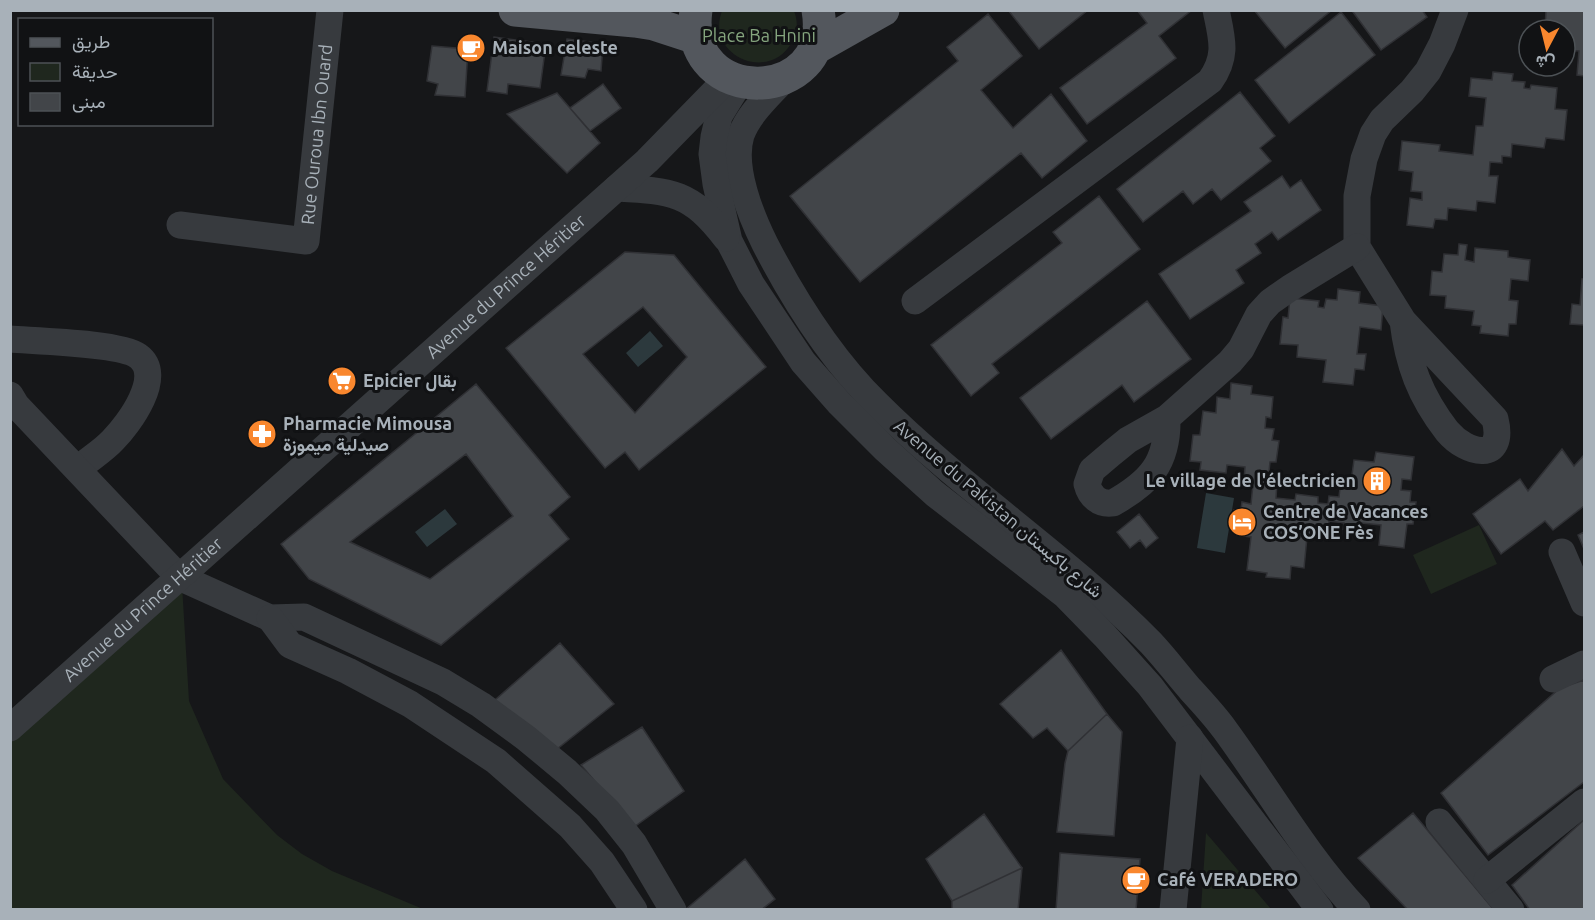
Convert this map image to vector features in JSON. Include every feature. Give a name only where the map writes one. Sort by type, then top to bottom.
[{"type":"main road","points":[[514,10],[654,24],[697,24],[706,59],[714,68],[734,80],[765,84],[784,79],[802,67],[814,49],[820,26],[818,10]]},
{"type":"main road","points":[[814,49],[883,10]]},
{"type":"street","name":"Rue Ouroua Ibn Ouard","points":[[180,225],[306,241],[330,10]]},
{"type":"street","points":[[915,301],[1210,81],[1218,70],[1222,56],[1216,10]]},
{"type":"street","points":[[1403,321],[1357,247],[1357,196],[1364,159],[1373,134],[1382,120],[1412,91],[1428,71],[1442,44],[1455,10]]},
{"type":"street","name":"Avenue du Pakistan شارع باكيستان","points":[[784,79],[749,119],[741,135],[739,164],[745,193],[756,225],[804,314],[835,357],[875,403],[923,447],[1110,603],[1152,645],[1224,729],[1318,862],[1357,909]]},
{"type":"street","name":"Avenue du Prince Héritier","points":[[13,719],[179,577],[451,337],[734,80]]},
{"type":"street","name":"Avenue du Pakistan شارع باكيستان","points":[[734,80],[719,116],[712,154],[716,184],[729,241],[774,320],[802,362],[885,449],[936,494],[1065,595],[1150,686],[1320,909]]},
{"type":"street","points":[[617,188],[673,193],[685,198],[711,218],[729,241]]},
{"type":"street","points":[[1167,418],[1230,362],[1241,349],[1259,314],[1270,302],[1357,247]]},
{"type":"street","points":[[10,339],[115,348],[137,355],[144,361],[148,375],[147,386],[137,409],[114,440],[78,469]]},
{"type":"street","points":[[10,395],[16,405],[179,577],[270,618],[304,617],[442,682],[481,705],[526,738],[567,772],[607,810],[634,844],[673,909]]},
{"type":"street","points":[[1562,552],[1584,603]]},
{"type":"street","points":[[270,618],[290,645],[348,671],[422,711],[496,761],[570,826],[602,862],[634,909]]},
{"type":"street","points":[[1553,678],[1584,664]]},
{"type":"street","points":[[422,711],[442,682]]},
{"type":"street","points":[[1173,909],[1190,738]]},
{"type":"street","points":[[1487,880],[1584,802]]},
{"type":"street","points":[[1439,822],[1511,909]]},
{"type":"green space","name":"Place Ba Hnini","points":[[722,11],[794,11],[797,23],[792,42],[782,55],[769,61],[755,62],[742,59],[731,51],[723,40],[719,27]]},
{"type":"green space","points":[[1479,525],[1497,564],[1431,594],[1413,555]]},
{"type":"green space","points":[[182,585],[189,701],[223,779],[277,835],[302,854],[332,871],[423,909],[11,910],[11,740]]},
{"type":"green space","points":[[1206,833],[1213,841],[1271,909],[1201,909]]},
{"type":"shaded area","points":[[650,331],[663,346],[638,367],[626,353]]},
{"type":"shaded area","points":[[1206,493],[1234,498],[1225,553],[1197,548]]},
{"type":"shaded area","points":[[445,509],[457,524],[427,547],[415,532]]},
{"type":"building","points":[[1008,10],[1088,10],[1039,49]]},
{"type":"building","points":[[1137,10],[1192,10],[1159,36],[1176,58],[1087,124],[1060,88],[1147,23]]},
{"type":"building","points":[[1254,10],[1332,10],[1285,48]]},
{"type":"building","points":[[1355,10],[1422,10],[1427,17],[1381,50],[1353,12]]},
{"type":"building","points":[[1546,10],[1584,10],[1584,76],[1577,75],[1579,51],[1577,51],[1577,18],[1546,18]]},
{"type":"building","points":[[1341,12],[1375,55],[1289,123],[1255,80]]},
{"type":"building","points":[[988,14],[1022,56],[981,90],[1013,128],[1051,94],[1087,141],[1042,178],[1021,153],[860,282],[790,196],[958,61],[947,47]]},
{"type":"building","points":[[494,37],[546,44],[540,88],[508,84],[507,94],[487,91]]},
{"type":"building","points":[[567,39],[603,44],[601,71],[588,69],[585,78],[561,75]]},
{"type":"building","points":[[432,46],[468,49],[465,97],[435,95],[438,84],[427,81]]},
{"type":"building","points":[[1493,72],[1513,74],[1512,81],[1525,82],[1524,88],[1530,89],[1531,85],[1557,88],[1555,109],[1567,110],[1564,140],[1546,138],[1544,148],[1512,144],[1511,157],[1502,156],[1502,163],[1490,162],[1489,176],[1498,176],[1495,203],[1477,201],[1476,211],[1448,208],[1447,220],[1435,219],[1433,228],[1407,225],[1410,198],[1422,200],[1422,192],[1411,191],[1413,172],[1399,170],[1402,141],[1440,145],[1439,151],[1473,155],[1476,126],[1483,126],[1486,98],[1469,96],[1471,78],[1492,80]]},
{"type":"building","points":[[603,84],[621,108],[590,131],[570,108]]},
{"type":"building","points":[[1240,92],[1275,136],[1260,148],[1271,161],[1221,200],[1212,189],[1193,204],[1183,191],[1143,222],[1117,189]]},
{"type":"building","points":[[557,93],[600,143],[567,173],[507,114]]},
{"type":"building","points":[[1282,176],[1290,188],[1301,180],[1321,210],[1278,240],[1272,232],[1255,244],[1261,253],[1236,270],[1244,283],[1190,319],[1159,274],[1251,211],[1244,202]]},
{"type":"building","points":[[1099,196],[1140,249],[992,364],[999,373],[971,396],[931,345],[1062,243],[1053,232]]},
{"type":"building","points":[[1459,244],[1467,245],[1465,260],[1474,262],[1475,248],[1508,251],[1508,257],[1530,260],[1528,281],[1511,279],[1509,300],[1518,301],[1516,324],[1509,324],[1508,336],[1480,333],[1481,326],[1472,325],[1474,311],[1445,308],[1446,296],[1430,295],[1432,271],[1442,272],[1444,254],[1458,255]]},
{"type":"building","points":[[625,252],[674,255],[766,367],[639,470],[625,452],[605,468],[506,348]],"holes":[[[643,307],[687,357],[635,413],[583,354]]]},
{"type":"building","points":[[1582,279],[1584,279],[1584,325],[1570,324],[1572,304],[1580,305]]},
{"type":"building","points":[[1338,289],[1360,292],[1359,303],[1383,306],[1381,330],[1360,327],[1357,354],[1366,354],[1364,370],[1355,369],[1353,385],[1323,382],[1326,360],[1297,357],[1298,345],[1280,344],[1283,317],[1288,318],[1290,298],[1319,301],[1318,307],[1324,308],[1326,299],[1337,300]]},
{"type":"building","points":[[1147,301],[1191,359],[1134,402],[1122,385],[1051,439],[1020,398]]},
{"type":"building","name":"Le village de l'électricien","points":[[1231,383],[1252,386],[1251,394],[1273,397],[1271,418],[1266,417],[1265,428],[1274,429],[1272,440],[1279,441],[1276,462],[1270,462],[1268,481],[1277,482],[1276,498],[1295,500],[1296,494],[1318,497],[1318,503],[1328,504],[1329,496],[1339,497],[1340,488],[1350,489],[1354,460],[1374,462],[1376,452],[1414,457],[1411,480],[1402,479],[1401,490],[1411,491],[1410,502],[1416,502],[1413,524],[1407,524],[1404,548],[1379,545],[1381,525],[1362,523],[1361,531],[1343,529],[1344,523],[1329,521],[1328,530],[1321,529],[1319,538],[1307,537],[1304,568],[1291,566],[1290,579],[1266,577],[1267,573],[1247,570],[1251,537],[1244,536],[1245,525],[1239,524],[1242,502],[1251,504],[1253,484],[1244,482],[1245,467],[1227,465],[1226,473],[1200,470],[1201,462],[1190,461],[1193,435],[1200,435],[1203,411],[1216,413],[1217,397],[1230,399]]},
{"type":"building","points":[[476,384],[570,497],[549,515],[569,539],[441,645],[309,579],[281,544]],"holes":[[[466,454],[513,516],[430,579],[350,542]]]},
{"type":"building","points":[[1562,449],[1574,466],[1584,455],[1584,506],[1553,530],[1545,521],[1501,554],[1473,514],[1520,479],[1528,491]]},
{"type":"building","points":[[1139,514],[1158,538],[1146,548],[1140,540],[1130,548],[1117,532]]},
{"type":"building","points":[[1584,532],[1584,549],[1578,535]]},
{"type":"building","points":[[560,643],[614,704],[557,749],[495,700]]},
{"type":"building","points":[[1061,650],[1107,714],[1068,751],[1047,728],[1033,738],[1000,704]]},
{"type":"building","points":[[1584,680],[1584,782],[1488,855],[1441,793],[1560,688]]},
{"type":"building","points":[[1107,714],[1122,732],[1114,836],[1057,832],[1068,751]]},
{"type":"building","points":[[642,727],[684,791],[634,827],[581,765]]},
{"type":"building","points":[[1413,813],[1494,910],[1408,910],[1358,858]]},
{"type":"building","points":[[984,814],[1022,868],[952,901],[926,859]]},
{"type":"building","points":[[1584,820],[1584,910],[1530,910],[1512,885]]},
{"type":"building","points":[[1060,853],[1140,859],[1136,910],[1056,910]]},
{"type":"building","points":[[745,859],[775,899],[761,910],[685,910]]},
{"type":"building","points":[[1022,868],[1018,910],[952,910],[952,901]]},
{"type":"place","name":"Maison celeste","points":[[471,48]]},
{"type":"place","name":"Epicier بقال","points":[[342,381]]},
{"type":"place","name":"Pharmacie Mimousa صيدلية ميموزة","points":[[262,434]]},
{"type":"place","name":"Le village de l'électricien","points":[[1377,481]]},
{"type":"place","name":"Centre de Vacances COS’ONE Fès","points":[[1242,522]]},
{"type":"place","name":"Café VERADERO","points":[[1136,880]]}]
